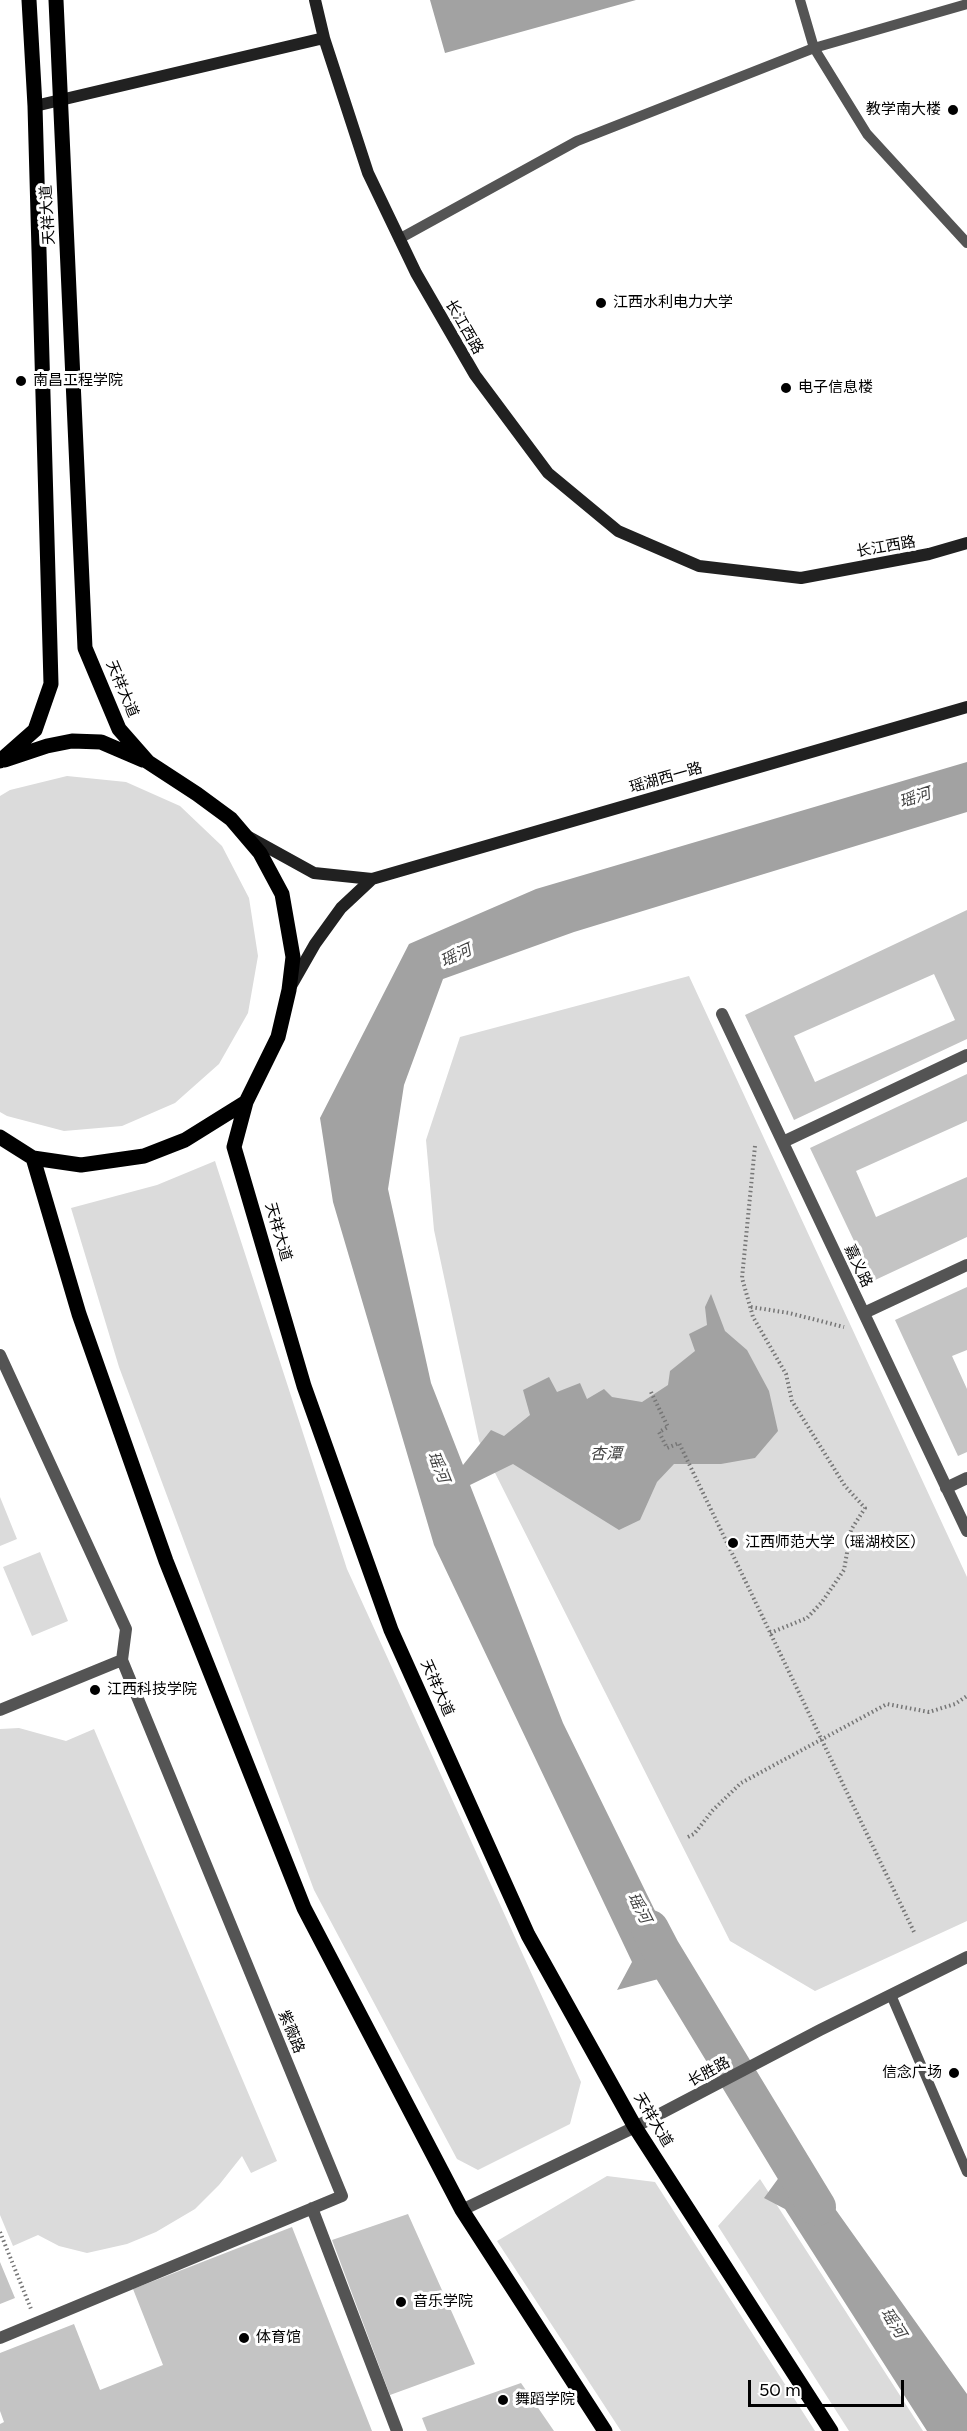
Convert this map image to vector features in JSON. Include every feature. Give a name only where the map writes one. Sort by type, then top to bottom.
[{"type":"main road","name":"天祥大道","points":[[0,762],[35,730],[51,684],[35,106],[29,0]]},
{"type":"main road","name":"天祥大道","points":[[56,0],[85,648],[119,729],[148,762],[231,819],[260,853],[282,894],[293,957],[289,990],[278,1037],[246,1102],[234,1147],[304,1386],[391,1630],[528,1935],[635,2127],[831,2431]]},
{"type":"main road","points":[[0,762],[47,746],[72,741],[101,742],[148,762]]},
{"type":"main road","points":[[0,1137],[33,1158],[81,1165],[144,1156],[185,1140],[246,1102]]},
{"type":"main road","points":[[33,1158],[79,1314],[166,1560],[304,1908],[462,2211],[605,2431]]},
{"type":"street","name":"长江西路","points":[[315,0],[324,38],[368,173],[399,239],[474,375],[548,473],[618,531],[699,566],[801,578],[929,554],[967,543]]},
{"type":"street","points":[[35,106],[324,38]]},
{"type":"street","name":"瑶湖西一路","points":[[372,879],[967,706]]},
{"type":"street","points":[[244,834],[314,873],[372,879]]},
{"type":"street","points":[[289,990],[315,944],[341,908],[372,879]]},
{"type":"street","name":"嘉义路","points":[[722,1014],[967,1532]]},
{"type":"street","points":[[783,1142],[967,1056]]},
{"type":"street","points":[[864,1313],[967,1265]]},
{"type":"street","points":[[0,1355],[126,1629],[122,1660],[0,1710]]},
{"type":"street","points":[[946,1488],[967,1478]]},
{"type":"street","name":"紫薇路","points":[[0,2338],[342,2196],[122,1660]]},
{"type":"street","name":"长胜路","points":[[462,2211],[678,2106],[820,2030],[967,1957]]},
{"type":"street","points":[[312,2208],[397,2431]]},
{"type":"lane","points":[[800,0],[814,48],[867,134],[967,243]]},
{"type":"lane","points":[[399,239],[577,141],[814,48],[967,4]]},
{"type":"lane","points":[[891,1995],[967,2172]]},
{"type":"path","points":[[755,1146],[742,1278],[753,1317],[786,1374],[792,1401],[845,1486],[865,1508],[851,1530],[844,1570],[822,1602],[807,1618],[770,1634]]},
{"type":"path","points":[[751,1308],[789,1313],[844,1327]]},
{"type":"path","points":[[651,1392],[668,1427],[659,1432],[667,1448],[679,1443],[915,1934]]},
{"type":"path","points":[[688,1837],[694,1834],[713,1810],[741,1782],[887,1704],[929,1712],[955,1704],[967,1696]]},
{"type":"path","points":[[0,2232],[37,2323]]},
{"type":"shaded area","points":[[67,776],[126,782],[180,806],[222,846],[249,898],[258,956],[248,1013],[219,1064],[175,1103],[122,1126],[64,1131],[7,1116],[0,1112],[0,796],[10,790]]},
{"type":"shaded area","points":[[689,976],[967,1577],[967,1921],[815,1991],[730,1941],[479,1441],[434,1230],[426,1140],[460,1037]]},
{"type":"shaded area","points":[[215,1161],[347,1569],[581,2082],[570,2124],[478,2170],[457,2159],[314,1890],[119,1367],[71,1208],[157,1185]]},
{"type":"shaded area","points":[[0,1497],[17,1539],[0,1546]]},
{"type":"shaded area","points":[[40,1552],[68,1621],[32,1636],[3,1567]]},
{"type":"shaded area","points":[[19,1728],[66,1741],[94,1729],[277,2161],[251,2173],[242,2156],[219,2185],[195,2209],[156,2232],[127,2244],[87,2253],[59,2246],[38,2235],[13,2246],[0,2215],[0,1729]]},
{"type":"shaded area","points":[[607,2176],[655,2182],[815,2431],[621,2431],[497,2241]]},
{"type":"shaded area","points":[[760,2179],[923,2431],[849,2431],[718,2226]]},
{"type":"water","points":[[430,0],[636,0],[445,53]]},
{"type":"water","name":"杏潭","points":[[967,762],[967,812],[574,932],[443,979],[404,1085],[388,1189],[431,1383],[463,1465],[491,1430],[504,1436],[530,1415],[523,1390],[549,1377],[557,1392],[580,1383],[587,1399],[604,1389],[612,1397],[642,1402],[668,1385],[670,1371],[695,1351],[689,1334],[707,1325],[705,1307],[711,1294],[725,1331],[747,1350],[769,1391],[778,1431],[755,1458],[721,1464],[674,1464],[657,1482],[640,1520],[619,1530],[513,1464],[470,1485],[563,1723],[685,1972],[617,1990],[632,1962],[434,1545],[333,1202],[320,1118],[409,944],[536,889]]},
{"type":"water","points":[[796,2154],[967,2394],[967,2431],[927,2431],[785,2209],[764,2198]]},
{"type":"building","points":[[967,910],[967,1039],[794,1120],[745,1015]],"holes":[[[934,974],[955,1020],[815,1082],[794,1036]]]},
{"type":"building","points":[[967,1074],[967,1121],[856,1171],[876,1217],[967,1177],[967,1237],[873,1281],[810,1148]]},
{"type":"building","points":[[967,1287],[967,1350],[952,1356],[967,1389],[967,1452],[958,1456],[895,1320]]},
{"type":"building","name":"音乐学院","points":[[408,2214],[475,2364],[390,2395],[332,2240]]},
{"type":"building","name":"体育馆","points":[[292,2227],[372,2431],[0,2431],[0,2424],[4,2422],[0,2411],[0,2353],[74,2324],[100,2390],[163,2365],[133,2289]]},
{"type":"building","points":[[0,2262],[15,2298],[0,2304]]},
{"type":"building","name":"舞蹈学院","points":[[521,2383],[554,2431],[427,2431],[422,2418]]},
{"type":"waterway","name":"瑶河","points":[[650,1929],[817,2207]]},
{"type":"place","name":"教学南大楼","points":[[953,110]]},
{"type":"place","name":"江西水利电力大学","points":[[601,303]]},
{"type":"place","name":"南昌工程学院","points":[[21,381]]},
{"type":"place","name":"电子信息楼","points":[[786,388]]},
{"type":"place","name":"江西师范大学（瑶湖校区）","points":[[733,1543]]},
{"type":"place","name":"江西科技学院","points":[[95,1690]]},
{"type":"place","name":"信念广场","points":[[954,2073]]},
{"type":"place","name":"音乐学院","points":[[401,2302]]},
{"type":"place","name":"体育馆","points":[[244,2338]]},
{"type":"place","name":"舞蹈学院","points":[[503,2400]]}]
